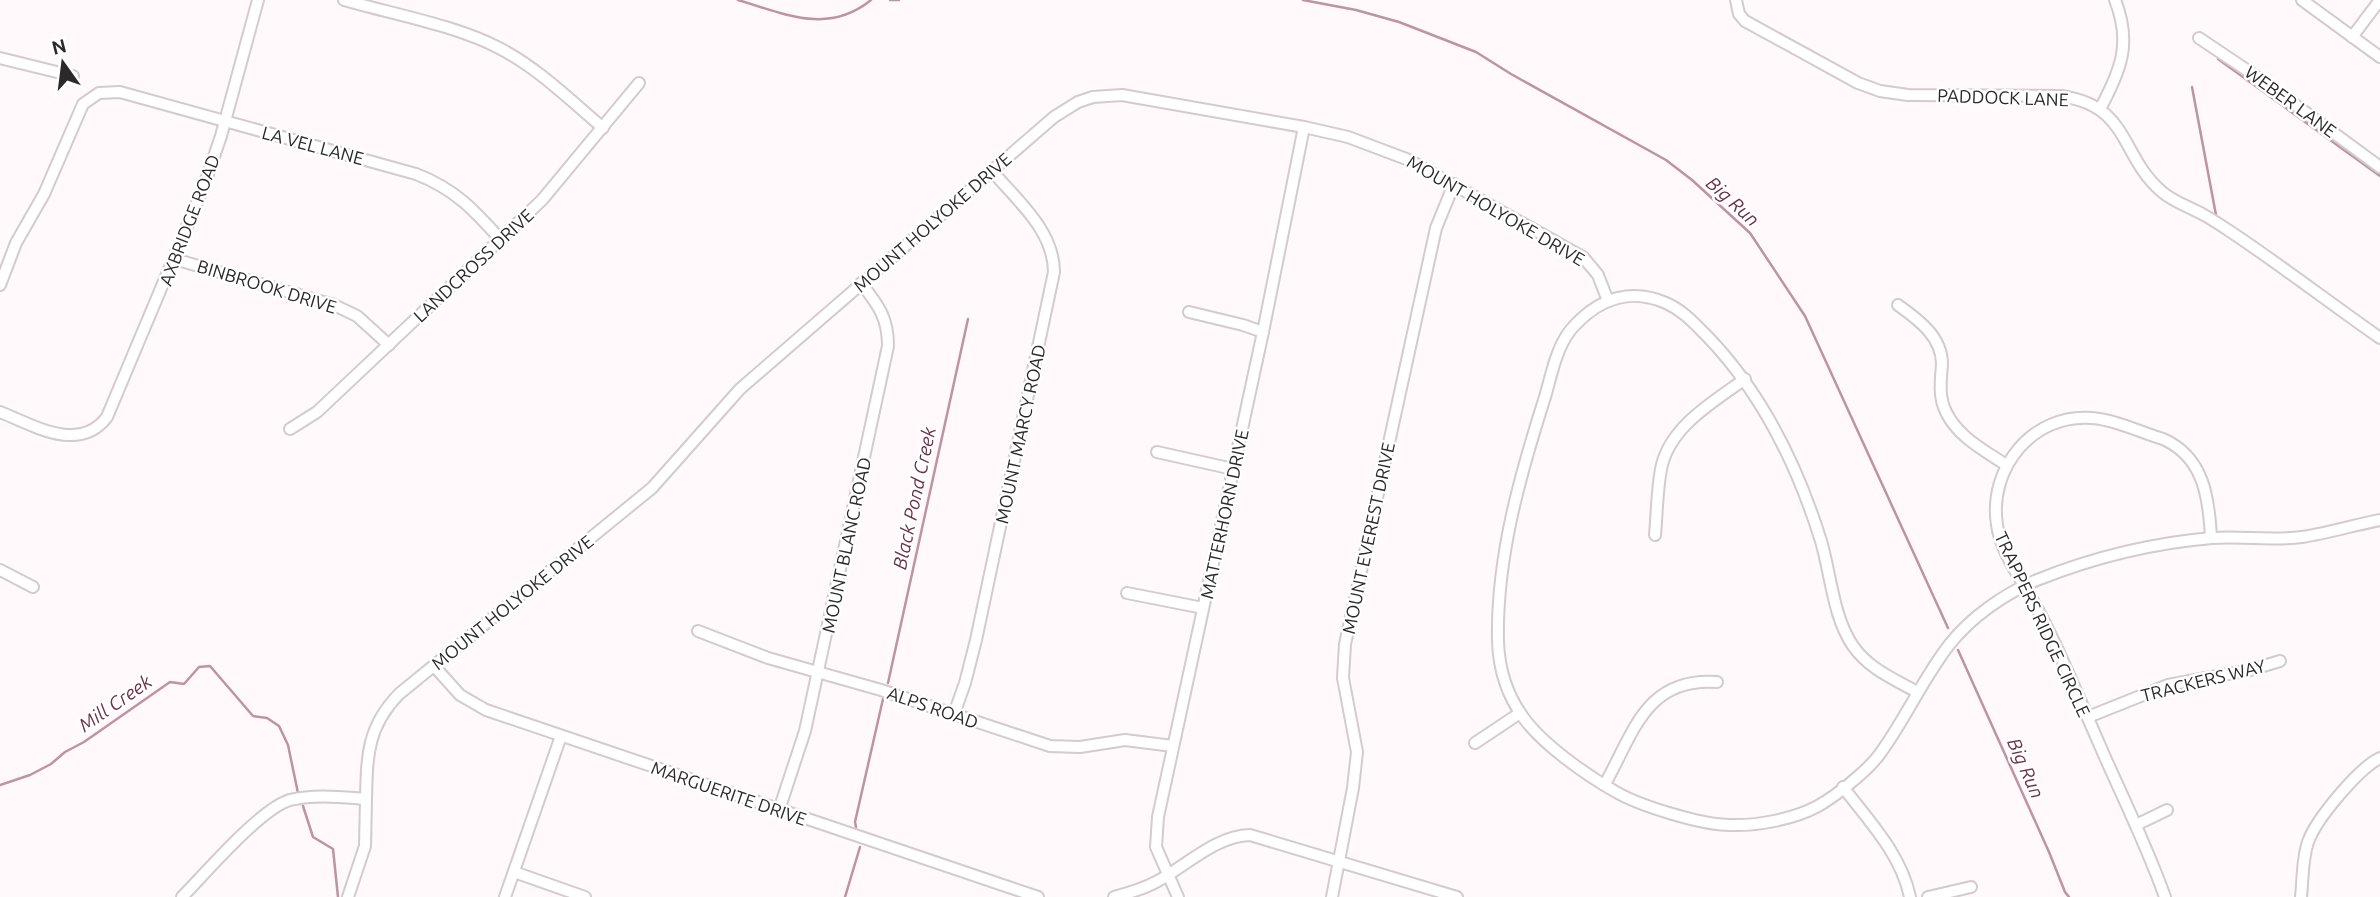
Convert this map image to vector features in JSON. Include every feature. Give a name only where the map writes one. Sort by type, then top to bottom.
[{"type":"street","name":"AXBRIDGE ROAD","points":[[0,412],[68,436],[86,434],[104,422],[204,186],[258,0]]},
{"type":"street","points":[[344,0],[443,28],[499,48],[537,73],[603,128]]},
{"type":"street","name":"PADDOCK LANE","points":[[1735,0],[1739,14],[1745,21],[1858,83],[1880,91],[1908,95],[2061,96],[2082,100],[2100,109],[2122,132],[2137,163],[2161,191],[2239,237],[2380,338]]},
{"type":"street","points":[[2100,109],[2110,90],[2125,38],[2124,23],[2116,0]]},
{"type":"street","points":[[2302,0],[2380,57]]},
{"type":"street","points":[[2352,37],[2380,0]]},
{"type":"street","name":"WEBER LANE","points":[[2199,38],[2263,81],[2380,167]]},
{"type":"street","points":[[0,58],[73,76]]},
{"type":"street","name":"LANDCROSS DRIVE","points":[[290,429],[317,412],[502,240],[542,200],[639,83]]},
{"type":"street","name":"LA VEL LANE","points":[[0,285],[22,231],[54,173],[77,114],[90,97],[103,92],[120,92],[416,174],[457,194],[502,240]]},
{"type":"street","name":"MOUNT HOLYOKE DRIVE","points":[[366,799],[367,752],[376,727],[398,694],[652,488],[740,389],[1069,107],[1103,95],[1139,97],[1304,127],[1368,143],[1392,152],[1454,184],[1583,257],[1598,275],[1608,301]]},
{"type":"street","name":"MATTERHORN DRIVE","points":[[1178,897],[1158,854],[1156,834],[1304,127]]},
{"type":"street","name":"MOUNT MARCY ROAD","points":[[954,714],[976,640],[1054,272],[1053,255],[1042,230],[992,171]]},
{"type":"street","name":"MOUNT EVEREST DRIVE","points":[[1332,897],[1353,788],[1357,752],[1344,689],[1345,644],[1436,228],[1454,184]]},
{"type":"street","name":"BINBROOK DRIVE","points":[[174,259],[334,305],[356,316],[389,345]]},
{"type":"street","name":"MOUNT BLANC ROAD","points":[[779,810],[805,731],[888,346],[884,315],[861,283]]},
{"type":"street","points":[[1917,692],[1875,668],[1858,653],[1847,635],[1803,488],[1763,405],[1732,361],[1678,309],[1637,295],[1622,295],[1600,304],[1573,326],[1559,350],[1522,466],[1503,568],[1498,636],[1500,664],[1520,713],[1547,744],[1619,794],[1694,820],[1732,826],[1789,818],[1818,806],[1877,758],[1951,642],[1996,603],[2025,586],[2121,553],[2211,538],[2299,537],[2380,520]]},
{"type":"street","points":[[1898,305],[1935,337],[1942,362],[1941,399],[1951,421],[1969,441],[2006,465]]},
{"type":"street","points":[[1189,312],[1263,332]]},
{"type":"street","points":[[1655,534],[1661,467],[1667,452],[1681,430],[1699,412],[1745,379]]},
{"type":"street","name":"TRAPPERS RIDGE CIRCLE","points":[[2165,897],[2136,825],[2054,643],[2010,562],[1997,525],[1997,491],[2006,465],[2017,449],[2039,430],[2080,418],[2103,419],[2163,439],[2187,455],[2199,472],[2207,492],[2211,538]]},
{"type":"street","points":[[1157,453],[1233,469]]},
{"type":"street","points":[[0,570],[33,587]]},
{"type":"street","points":[[1127,593],[1203,608]]},
{"type":"street","name":"ALPS ROAD","points":[[698,631],[768,658],[954,714],[1037,743],[1080,747],[1125,740],[1173,746]]},
{"type":"street","name":"TRACKERS WAY","points":[[2088,717],[2168,685],[2250,670],[2280,661]]},
{"type":"street","name":"MARGUERITE DRIVE","points":[[434,666],[460,695],[475,705],[1038,897]]},
{"type":"street","points":[[1605,784],[1651,704],[1671,688],[1683,683],[1717,682]]},
{"type":"street","points":[[1475,743],[1520,713]]},
{"type":"street","points":[[505,897],[561,736]]},
{"type":"street","points":[[2301,897],[2306,849],[2315,826],[2364,768],[2380,758]]},
{"type":"street","points":[[1843,787],[1894,854],[1910,897]]},
{"type":"street","points":[[181,897],[267,811],[288,801],[317,796],[366,799],[365,846],[348,897]]},
{"type":"street","points":[[2136,825],[2167,810]]},
{"type":"street","points":[[1114,897],[1132,892],[1169,874],[1219,844],[1242,835],[1263,837],[1457,897]]},
{"type":"street","points":[[514,872],[585,897]]},
{"type":"street","points":[[1928,897],[1971,887]]},
{"type":"waterway","points":[[738,0],[789,15],[822,19],[855,11],[871,0]]},
{"type":"waterway","name":"Big Run","points":[[890,0],[899,0]]},
{"type":"waterway","name":"Big Run","points":[[1303,0],[1399,22],[1476,52],[1666,160],[1750,233],[1805,316],[1948,628]]},
{"type":"waterway","points":[[2218,59],[2380,176]]},
{"type":"waterway","points":[[2192,87],[2216,215]]},
{"type":"waterway","name":"Black Pond Creek","points":[[888,683],[968,319]]},
{"type":"waterway","name":"Big Run","points":[[1958,650],[2069,897]]},
{"type":"waterway","name":"Mill Creek","points":[[0,785],[30,775],[51,764],[170,682],[184,684],[199,667],[210,666],[253,716],[267,718],[279,726],[288,745],[298,793]]},
{"type":"waterway","name":"Black Pond Creek","points":[[856,827],[883,699]]},
{"type":"waterway","name":"Mill Creek","points":[[303,806],[313,837],[333,849],[338,897]]},
{"type":"waterway","name":"Black Pond Creek","points":[[845,897],[860,847]]}]
